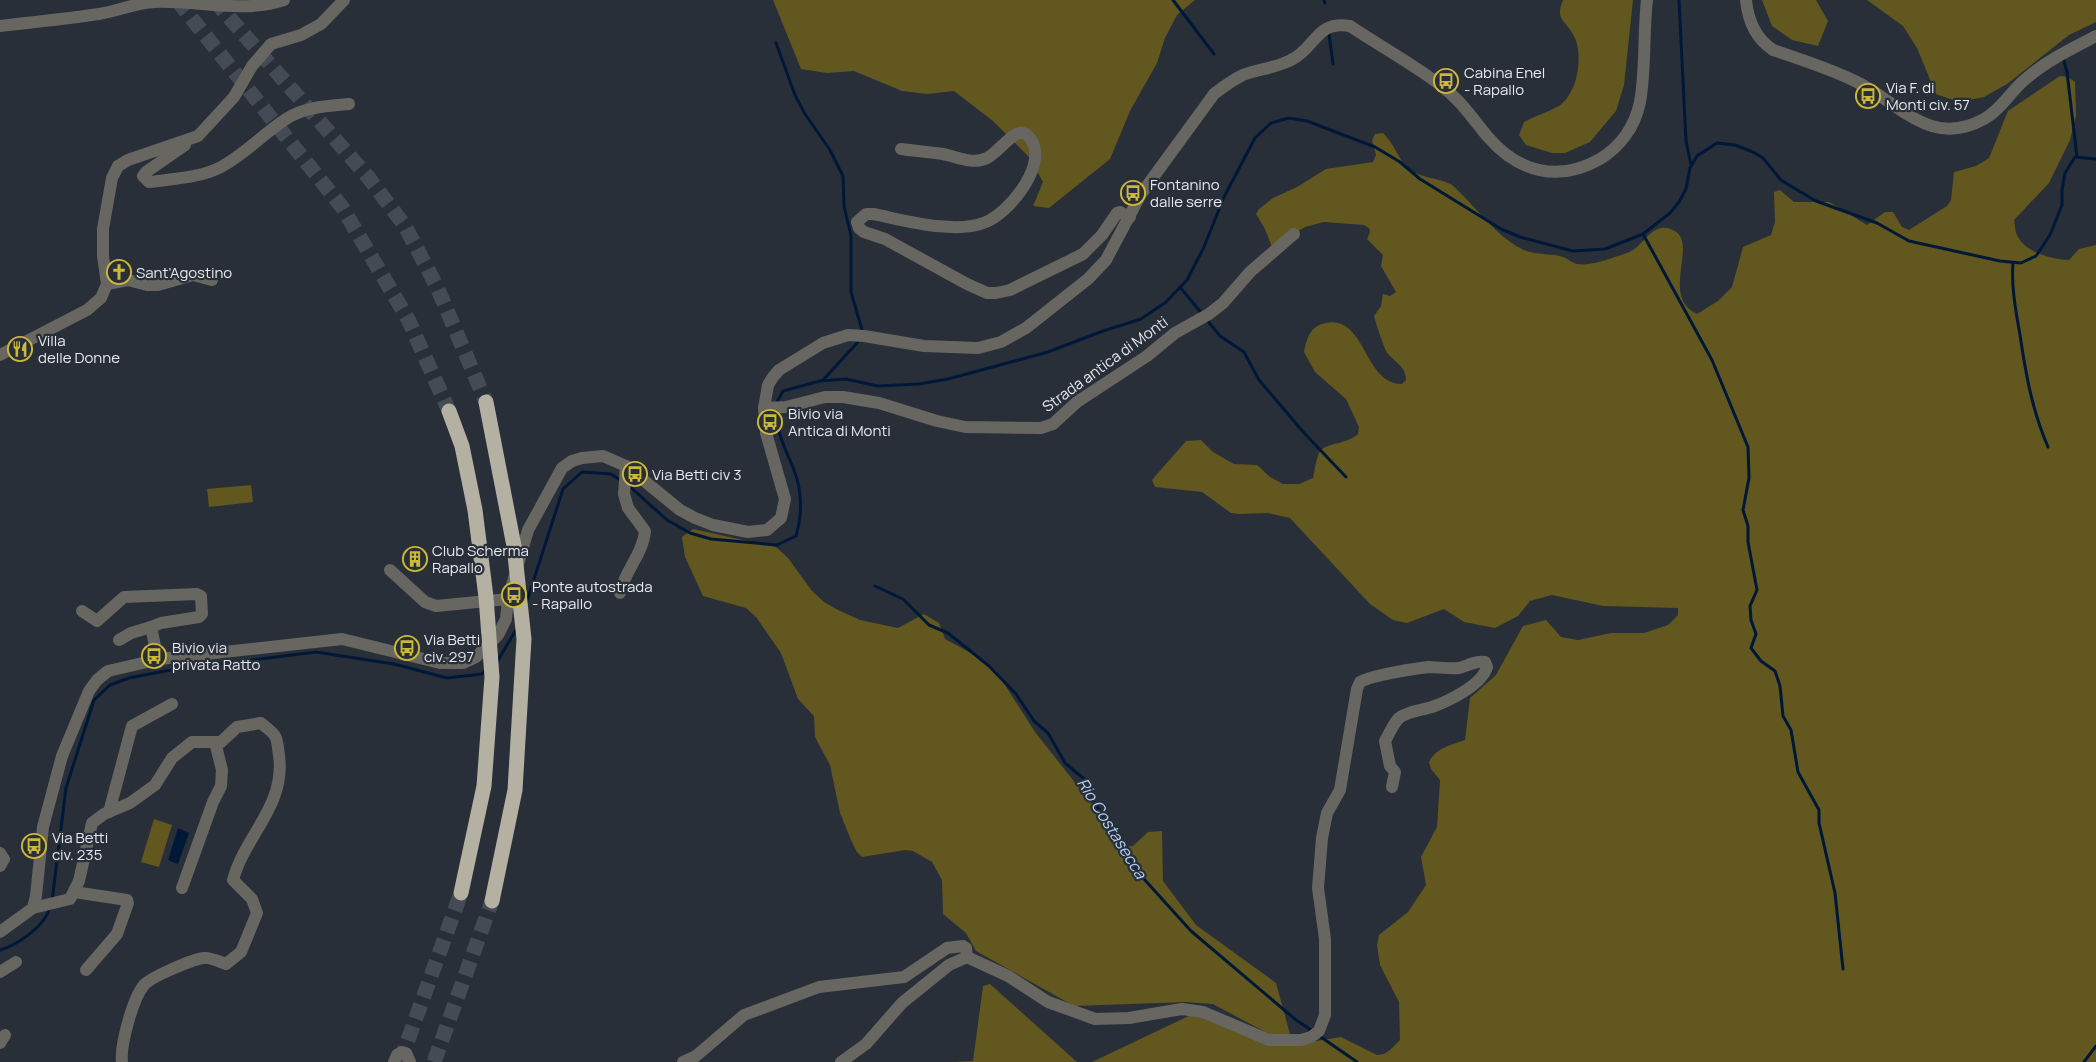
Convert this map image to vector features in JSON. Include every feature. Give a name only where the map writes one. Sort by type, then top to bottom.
[{"type":"highway","points":[[486,402],[494,434],[514,546],[524,639],[515,790],[492,901]]},
{"type":"highway","points":[[449,412],[462,446],[475,510],[486,597],[492,677],[484,786],[461,893]]},
{"type":"street","points":[[0,26],[101,14],[130,5],[156,1],[250,6],[268,5],[284,0]]},
{"type":"street","points":[[344,0],[321,24],[301,35],[271,44],[252,66],[234,97],[198,136],[146,172],[144,179],[150,182],[193,176],[219,168],[244,153],[290,116],[321,106],[349,104]]},
{"type":"street","points":[[36,907],[43,827],[62,756],[89,691],[97,680],[108,671],[158,660],[342,639],[440,663],[463,663],[476,656],[498,635],[506,619],[508,599],[528,530],[562,468],[572,461],[582,458],[603,456],[625,468],[680,510],[695,518],[713,525],[748,532],[767,530],[781,518],[786,499],[766,433],[768,385],[772,376],[822,343],[848,335],[924,346],[978,348],[1001,342],[1026,328],[1088,279],[1106,260],[1141,194],[1214,94],[1230,82],[1244,75],[1290,61],[1302,53],[1326,28],[1339,25],[1350,26],[1440,84],[1464,106],[1488,138],[1513,160],[1540,171],[1560,172],[1593,163],[1614,150],[1629,132],[1640,103],[1647,0]]},
{"type":"street","points":[[1746,0],[1754,30],[1764,43],[1773,50],[1857,82],[1920,123],[1935,128],[1949,129],[1968,126],[1985,118],[2040,67],[2096,36]]},
{"type":"street","points":[[901,149],[976,161],[987,158],[1000,150],[1018,132],[1024,133],[1029,137],[1035,148],[1035,157],[1029,179],[1014,199],[986,222],[964,227],[927,224],[866,214],[857,222],[859,228],[864,232],[884,239],[986,293],[1010,290],[1077,257],[1102,235],[1117,213],[1120,212],[1130,216]]},
{"type":"street","points":[[0,355],[87,310],[101,298],[107,284],[103,256],[103,229],[112,178],[118,166],[128,160],[198,136]]},
{"type":"street","name":"Strada antica di Monti","points":[[767,407],[786,407],[825,397],[843,397],[879,403],[937,421],[966,427],[1040,428],[1053,424],[1077,402],[1147,356],[1174,333],[1216,308],[1250,272],[1294,234]]},
{"type":"street","points":[[107,284],[128,280],[147,285],[158,285],[193,275],[212,280]]},
{"type":"street","points":[[620,592],[622,584],[640,551],[645,531],[628,508],[624,494],[625,468]]},
{"type":"street","points":[[390,570],[426,602],[436,606],[508,599]]},
{"type":"street","points":[[82,611],[97,621],[124,597],[198,594],[201,596],[202,614],[199,617],[160,623],[119,640]]},
{"type":"street","points":[[151,627],[158,660]]},
{"type":"street","points":[[841,1062],[866,1044],[902,1003],[949,964],[967,957],[1008,976],[1048,1002],[1095,1019],[1129,1018],[1182,1009],[1203,1012],[1269,1040],[1300,1040],[1311,1037],[1319,1031],[1325,1015],[1325,939],[1318,888],[1322,838],[1327,813],[1340,790],[1342,782],[1357,689],[1360,682],[1373,677],[1429,667],[1443,669],[1461,668],[1478,661],[1485,662],[1487,667],[1485,675],[1456,697],[1433,707],[1408,713],[1399,718],[1385,741],[1390,766],[1394,772],[1392,787]]},
{"type":"street","points":[[109,812],[132,726],[172,704]]},
{"type":"street","points":[[72,895],[79,881],[92,823],[109,812],[130,803],[155,785],[172,758],[192,742],[221,742],[237,727],[261,723],[276,737],[280,762],[278,790],[268,813],[237,863],[233,880],[252,899],[256,913],[241,952],[226,964],[204,958],[163,973],[144,985],[131,1014],[124,1038],[122,1062]]},
{"type":"street","points":[[182,888],[213,802],[222,786],[222,770],[215,742]]},
{"type":"street","points":[[0,853],[4,859],[0,866]]},
{"type":"street","points":[[0,932],[36,907],[72,895],[127,900],[128,903],[117,934],[86,970]]},
{"type":"street","points":[[683,1062],[696,1056],[744,1015],[819,987],[904,977],[948,948],[963,946],[968,952],[967,957]]},
{"type":"street","points":[[0,972],[16,962]]},
{"type":"street","points":[[394,1062],[397,1054],[402,1052],[406,1053],[410,1062]]},
{"type":"shaded area","points":[[773,0],[1195,0],[1177,15],[1165,38],[1157,63],[1130,111],[1110,159],[1049,208],[1033,206],[1043,182],[1029,157],[993,121],[954,91],[927,94],[902,91],[854,71],[827,73],[801,69]]},
{"type":"shaded area","points":[[1563,0],[1633,0],[1624,85],[1616,111],[1590,142],[1565,153],[1552,153],[1526,145],[1519,135],[1524,122],[1559,106],[1566,100],[1575,81],[1579,59],[1578,48],[1571,31],[1560,14]]},
{"type":"shaded area","points":[[1762,0],[1816,0],[1828,21],[1818,46],[1792,40],[1772,26]]},
{"type":"shaded area","points":[[1867,0],[2096,0],[2096,22],[2069,35],[2007,84],[1984,97],[1959,102],[1936,94],[1917,48],[1903,26]]},
{"type":"shaded area","points":[[2060,76],[2068,77],[2075,82],[2076,115],[2070,140],[2049,183],[2014,220],[2016,233],[2021,241],[2032,251],[2040,254],[2069,260],[2079,249],[2096,245],[2096,1062],[1092,1062],[1193,1014],[1298,1044],[1341,1037],[1377,1055],[1384,1054],[1390,1050],[1400,1040],[1399,1002],[1380,965],[1377,945],[1379,935],[1408,912],[1426,885],[1421,857],[1437,827],[1440,780],[1431,769],[1429,762],[1440,750],[1465,740],[1470,698],[1496,675],[1523,626],[1546,620],[1561,637],[1578,640],[1611,633],[1644,633],[1668,625],[1678,615],[1678,608],[1603,606],[1552,595],[1530,601],[1518,616],[1495,628],[1464,622],[1444,609],[1407,623],[1393,620],[1370,604],[1290,518],[1268,513],[1231,513],[1202,492],[1155,487],[1152,480],[1186,441],[1201,440],[1213,452],[1234,464],[1257,465],[1270,477],[1283,484],[1299,484],[1313,478],[1321,450],[1349,440],[1358,434],[1359,427],[1346,399],[1315,372],[1304,352],[1310,333],[1316,327],[1326,323],[1339,323],[1349,329],[1358,339],[1380,374],[1389,381],[1402,384],[1406,380],[1402,367],[1386,351],[1374,316],[1381,306],[1383,294],[1390,296],[1396,292],[1381,266],[1383,255],[1367,239],[1370,232],[1369,228],[1364,225],[1324,222],[1305,227],[1272,247],[1265,229],[1256,214],[1259,209],[1273,198],[1297,187],[1326,169],[1373,162],[1376,155],[1372,140],[1375,134],[1383,133],[1408,168],[1418,174],[1452,185],[1502,236],[1527,251],[1563,257],[1577,264],[1592,263],[1631,251],[1653,231],[1662,228],[1673,230],[1680,236],[1683,246],[1681,295],[1686,306],[1697,314],[1718,301],[1732,287],[1743,247],[1771,235],[1775,222],[1774,192],[1780,190],[1794,202],[1829,202],[1867,225],[1885,212],[1893,212],[1902,227],[1909,230],[1947,206],[1951,200],[1954,172],[1976,166],[1989,158],[2008,111]]},
{"type":"shaded area","points":[[251,485],[253,502],[209,507],[207,489]]},
{"type":"shaded area","points":[[693,529],[776,547],[788,558],[812,591],[824,602],[838,610],[860,620],[898,628],[924,614],[939,623],[945,639],[984,660],[996,671],[1035,732],[1126,847],[1133,846],[1148,832],[1162,831],[1163,881],[1196,925],[1276,983],[1290,1034],[1269,1034],[1213,1004],[1186,1002],[1074,1006],[976,951],[966,933],[943,914],[942,880],[932,862],[913,851],[905,850],[862,857],[851,840],[840,813],[830,765],[815,737],[814,716],[798,699],[781,653],[756,617],[746,608],[703,596],[685,557],[682,537]]},
{"type":"shaded area","points":[[154,819],[172,825],[159,867],[141,862]]},
{"type":"shaded area","points":[[990,984],[1077,1062],[954,1062],[973,1061],[983,986]]},
{"type":"water","points":[[178,828],[189,833],[178,864],[168,860]]},
{"type":"waterway","points":[[1173,0],[1214,54]]},
{"type":"waterway","points":[[1679,0],[1686,141],[1691,165]]},
{"type":"waterway","points":[[1329,34],[1333,64]]},
{"type":"waterway","points":[[776,43],[795,95],[805,114],[830,150],[843,176],[844,206],[851,236],[851,292],[862,330]]},
{"type":"waterway","points":[[2063,57],[2067,72],[2077,157]]},
{"type":"waterway","points":[[777,402],[783,391],[820,381],[846,379],[878,386],[919,384],[948,379],[1048,352],[1141,319],[1166,302],[1187,280],[1204,247],[1224,197],[1255,138],[1271,123],[1289,118],[1307,121],[1375,147],[1400,162],[1420,179],[1501,229],[1520,237],[1573,251],[1605,249],[1643,234],[1670,213],[1679,202],[1686,189],[1690,168],[1697,156],[1717,143],[1735,145],[1753,152],[1763,158],[1781,180],[1816,201],[1877,223],[1909,241],[2000,261],[2021,263],[2036,256],[2050,235],[2062,205],[2065,173],[2075,157],[2096,159]]},
{"type":"waterway","points":[[1643,234],[1712,360],[1748,447],[1749,478],[1743,510],[1748,526],[1748,542],[1757,590],[1750,606],[1751,620],[1756,634],[1751,648],[1761,661],[1775,671],[1780,686],[1783,716],[1791,730],[1798,772],[1819,810],[1819,823],[1835,893],[1843,969]]},
{"type":"waterway","points":[[2013,263],[2014,299],[2027,378],[2038,420],[2048,447]]},
{"type":"waterway","points":[[1180,287],[1203,315]]},
{"type":"waterway","points":[[1207,320],[1220,336],[1244,352],[1259,380],[1305,434],[1346,477]]},
{"type":"waterway","points":[[823,380],[858,342]]},
{"type":"waterway","points":[[627,484],[667,520],[690,533],[711,539],[777,545],[796,536],[800,511],[799,486],[780,434],[777,411]]},
{"type":"waterway","points":[[526,604],[563,489],[582,472],[611,474],[622,481]]},
{"type":"waterway","name":"Rio Costasecca","points":[[875,586],[903,599],[929,625],[948,633],[989,666],[1016,694],[1034,721],[1048,733],[1065,763],[1083,778],[1095,803],[1124,851],[1144,879],[1191,931],[1296,1020],[1311,1030]]},
{"type":"waterway","points":[[497,662],[517,628]]},
{"type":"waterway","points":[[52,901],[66,788],[94,700],[110,685],[129,678],[165,671],[316,652],[394,664],[447,678],[482,674],[486,670]]},
{"type":"waterway","points":[[0,950],[15,944],[37,927],[43,921],[50,907]]},
{"type":"waterway","name":"Rio Costasecca","points":[[1318,1035],[1357,1062]]},
{"type":"waterway","points":[[2084,1062],[2096,1046]]},
{"type":"tunnel","points":[[177,0],[342,207],[408,319],[449,411]]},
{"type":"tunnel","points":[[214,0],[368,177],[405,226],[437,287],[486,402]]},
{"type":"tunnel","points":[[400,1062],[461,893]]},
{"type":"tunnel","points":[[434,1062],[492,901]]},
{"type":"place","name":"Cabina Enel - Rapallo","points":[[1446,81]]},
{"type":"place","name":"Via F. di Monti civ. 57","points":[[1868,96]]},
{"type":"place","name":"Fontanino dalle serre","points":[[1133,193]]},
{"type":"place","name":"Sant'Agostino","points":[[119,272]]},
{"type":"place","name":"Villa delle Donne","points":[[20,349]]},
{"type":"place","name":"Bivio via Antica di Monti","points":[[770,422]]},
{"type":"place","name":"Via Betti civ 3","points":[[635,474]]},
{"type":"place","name":"Club Scherma Rapallo","points":[[415,559]]},
{"type":"place","name":"Ponte autostrada - Rapallo","points":[[514,595]]},
{"type":"place","name":"Via Betti civ. 297","points":[[407,648]]},
{"type":"place","name":"Bivio via privata Ratto","points":[[154,656]]},
{"type":"place","name":"Via Betti civ. 235","points":[[34,846]]}]
